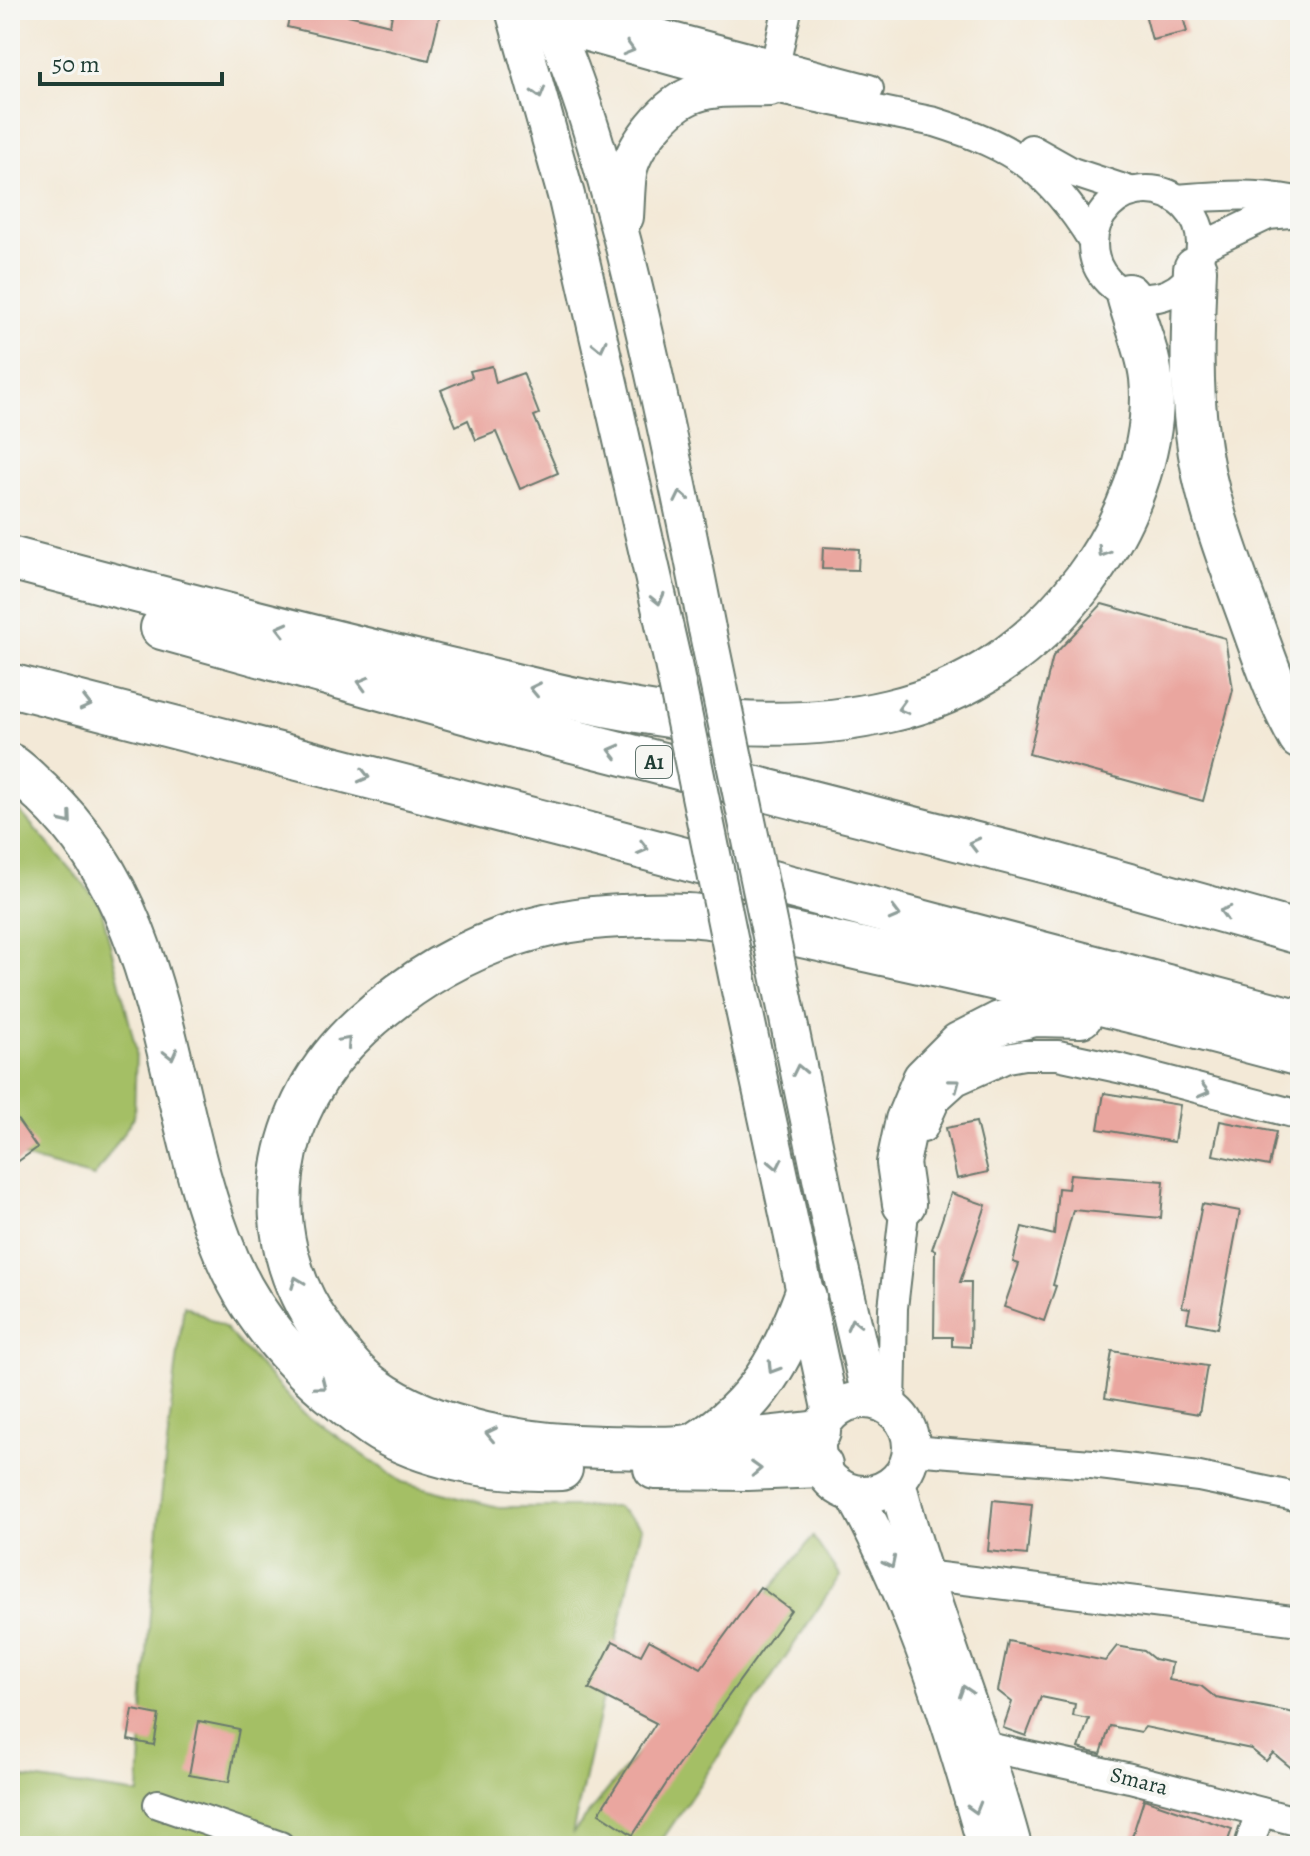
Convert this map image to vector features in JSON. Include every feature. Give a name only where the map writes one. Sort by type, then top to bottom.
[{"type":"highway","points":[[1198,258],[1191,350],[1204,478],[1216,522],[1273,683],[1300,738]]},
{"type":"highway","points":[[10,558],[314,638],[643,711],[731,723],[801,723],[890,711],[954,690],[1005,660],[1028,642],[1072,597],[1109,542],[1136,482],[1151,409],[1147,358],[1128,295]]},
{"type":"highway","name":"A1","points":[[10,585],[522,728],[1054,864],[1300,933]]},
{"type":"highway","points":[[10,685],[1300,1021]]},
{"type":"highway","points":[[10,765],[64,814],[99,860],[140,949],[158,1004],[208,1207],[229,1263],[264,1325],[304,1372],[385,1433],[431,1453],[489,1466],[552,1470],[747,1469],[824,1437]]},
{"type":"highway","points":[[824,1437],[694,1446],[587,1447],[536,1443],[460,1427],[412,1411],[375,1389],[347,1365],[310,1313],[284,1244],[278,1193],[285,1149],[307,1095],[342,1043],[394,995],[440,966],[490,941],[569,922],[617,916],[698,916],[970,973],[1300,1055]]},
{"type":"highway","points":[[904,1204],[898,1163],[907,1120],[924,1079],[959,1044],[1000,1023],[1035,1015],[1154,1017]]},
{"type":"highway","points":[[694,1446],[755,1396],[788,1343],[805,1297]]},
{"type":"main road","points":[[540,15],[601,158],[623,247],[661,404],[835,1246],[881,1404]]},
{"type":"main road","points":[[540,15],[566,195],[672,659],[805,1297],[828,1478],[854,1494],[869,1494],[884,1490],[904,1466]]},
{"type":"main road","points":[[623,247],[628,172],[654,125],[694,94],[772,77]]},
{"type":"main road","points":[[824,1437],[850,1402],[881,1404],[902,1419],[909,1434],[904,1466],[924,1575],[983,1746],[1013,1846]]},
{"type":"main road","points":[[854,1494],[894,1570],[911,1612],[986,1846]]},
{"type":"street","points":[[772,77],[787,10]]},
{"type":"street","points":[[540,15],[935,122],[985,140],[1034,167],[1066,203],[1093,241]]},
{"type":"street","points":[[772,77],[905,98],[962,116],[1072,172],[1133,192]]},
{"type":"street","points":[[1198,258],[1197,225],[1185,206],[1155,191],[1122,196],[1105,210],[1093,241],[1102,274],[1128,295],[1150,298],[1181,286],[1198,258],[1268,215],[1300,212]]},
{"type":"street","points":[[1176,199],[1254,196],[1281,197],[1300,202]]},
{"type":"street","points":[[881,1404],[904,1204],[917,1148],[936,1099],[956,1081],[1007,1058],[1058,1055],[1300,1115]]},
{"type":"street","points":[[904,1466],[1092,1464],[1199,1477],[1300,1498]]},
{"type":"street","points":[[924,1575],[1300,1621]]},
{"type":"street","name":"Smara","points":[[983,1746],[1130,1778],[1300,1822]]},
{"type":"street","points":[[158,1804],[280,1846]]},
{"type":"street","points":[[1249,1846],[1260,1812]]},
{"type":"green space","points":[[10,800],[100,903],[136,1049],[134,1117],[94,1177],[10,1154]]},
{"type":"green space","points":[[184,1305],[224,1327],[301,1411],[402,1482],[498,1507],[617,1507],[642,1527],[572,1834],[813,1537],[840,1576],[658,1846],[10,1846],[10,1776],[139,1794],[156,1549]]},
{"type":"building","points":[[291,10],[327,10],[390,25],[393,10],[441,10],[429,60],[287,27]]},
{"type":"building","points":[[1144,10],[1181,10],[1187,32],[1152,40]]},
{"type":"building","points":[[492,366],[496,383],[523,373],[539,414],[534,416],[558,473],[520,489],[496,432],[476,440],[468,420],[456,426],[441,390],[472,377],[470,371]]},
{"type":"building","points":[[823,547],[859,549],[858,570],[822,569]]},
{"type":"building","points":[[1102,604],[1225,638],[1233,690],[1203,801],[1029,754],[1053,656]]},
{"type":"building","points":[[1104,1093],[1180,1105],[1174,1142],[1098,1129]]},
{"type":"building","points":[[10,1109],[37,1148],[10,1167]]},
{"type":"building","points":[[1220,1121],[1276,1132],[1269,1166],[1213,1155]]},
{"type":"building","points":[[976,1122],[988,1172],[957,1179],[946,1128]]},
{"type":"building","points":[[1070,1174],[1164,1181],[1161,1218],[1073,1210],[1053,1285],[1056,1286],[1044,1321],[1004,1307],[1019,1264],[1013,1262],[1022,1227],[1054,1235],[1058,1188],[1068,1189]]},
{"type":"building","points":[[951,1193],[986,1205],[960,1282],[971,1282],[970,1347],[952,1346],[952,1337],[934,1337],[935,1250],[932,1249]]},
{"type":"building","points":[[1202,1204],[1240,1211],[1218,1328],[1187,1322],[1190,1308],[1182,1307]]},
{"type":"building","points":[[1112,1351],[1207,1366],[1199,1414],[1105,1398]]},
{"type":"building","points":[[993,1500],[1032,1504],[1027,1555],[988,1551]]},
{"type":"building","points":[[760,1587],[791,1610],[677,1767],[633,1835],[599,1813],[656,1723],[589,1689],[613,1641],[641,1655],[649,1640],[701,1668]]},
{"type":"building","points":[[1008,1641],[1105,1661],[1117,1646],[1144,1651],[1154,1659],[1172,1663],[1169,1680],[1201,1686],[1216,1698],[1300,1714],[1300,1775],[1273,1753],[1266,1761],[1251,1749],[1145,1727],[1141,1732],[1110,1726],[1101,1754],[1091,1752],[1079,1748],[1089,1719],[1073,1716],[1075,1704],[1041,1697],[1026,1736],[1003,1728],[1012,1702],[998,1691]]},
{"type":"building","points":[[133,1710],[159,1715],[154,1745],[128,1740]]},
{"type":"building","points":[[199,1721],[239,1729],[229,1782],[189,1775]]},
{"type":"building","points":[[1144,1799],[1232,1829],[1226,1846],[1129,1846]]}]
